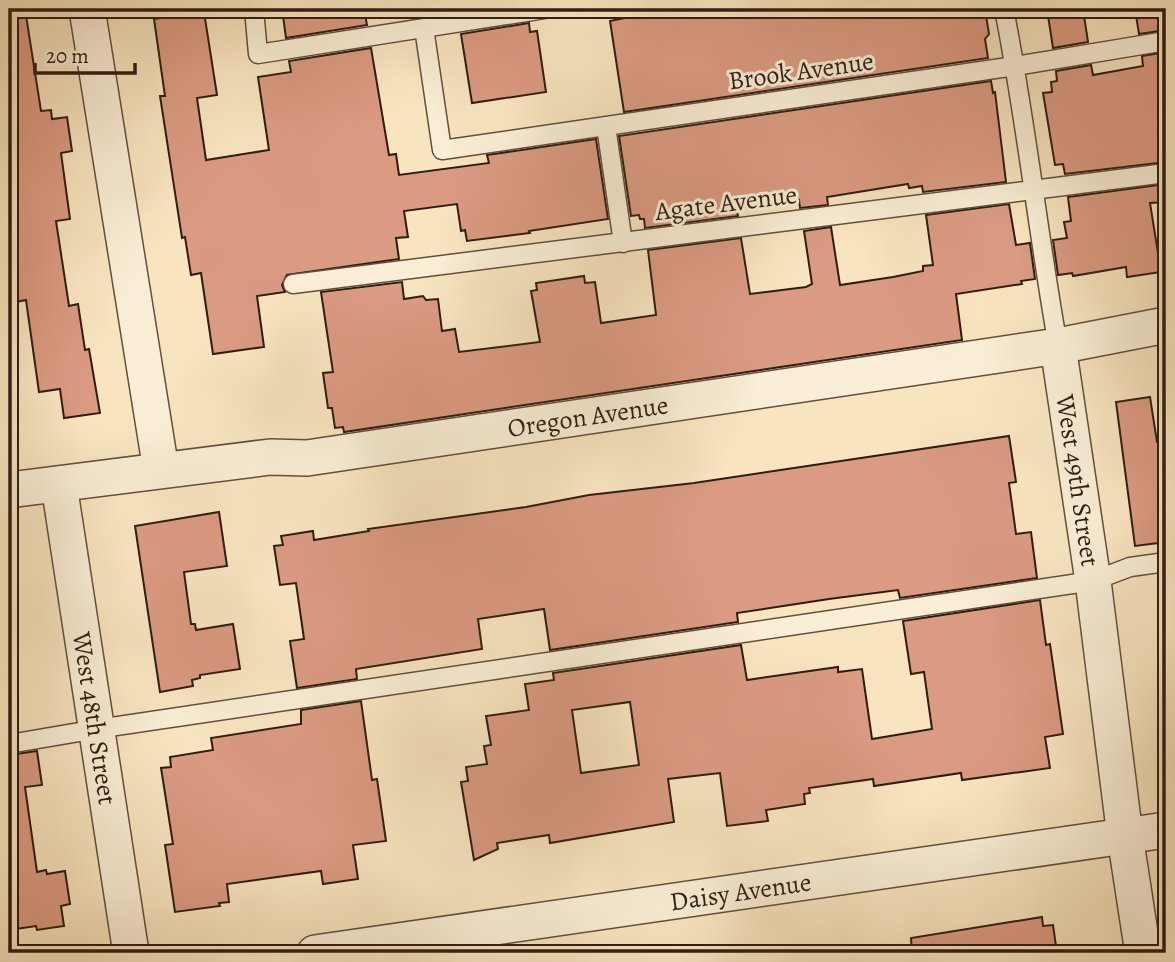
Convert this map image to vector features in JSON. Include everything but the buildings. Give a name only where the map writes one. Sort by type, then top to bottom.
[{"type":"street","points":[[87,9],[161,470]]},
{"type":"street","name":"Oregon Avenue","points":[[9,490],[270,457],[307,458],[1058,346],[1166,325]]},
{"type":"street","name":"West 49th Street","points":[[1058,346],[1093,580],[1125,836],[1143,953]]},
{"type":"street","name":"West 48th Street","points":[[59,485],[131,953]]},
{"type":"street","name":"Daisy Avenue","points":[[315,953],[1166,830]]},
{"type":"lane","points":[[254,9],[258,54],[545,9]]},
{"type":"lane","name":"West 49th Street","points":[[1004,9],[1058,346]]},
{"type":"lane","name":"Brook Avenue","points":[[424,28],[442,150],[1015,66],[1166,41]]},
{"type":"lane","points":[[606,126],[623,243]]},
{"type":"lane","name":"Agate Avenue","points":[[293,284],[1166,173]]},
{"type":"lane","points":[[9,744],[1093,580],[1130,567],[1166,562]]}]
